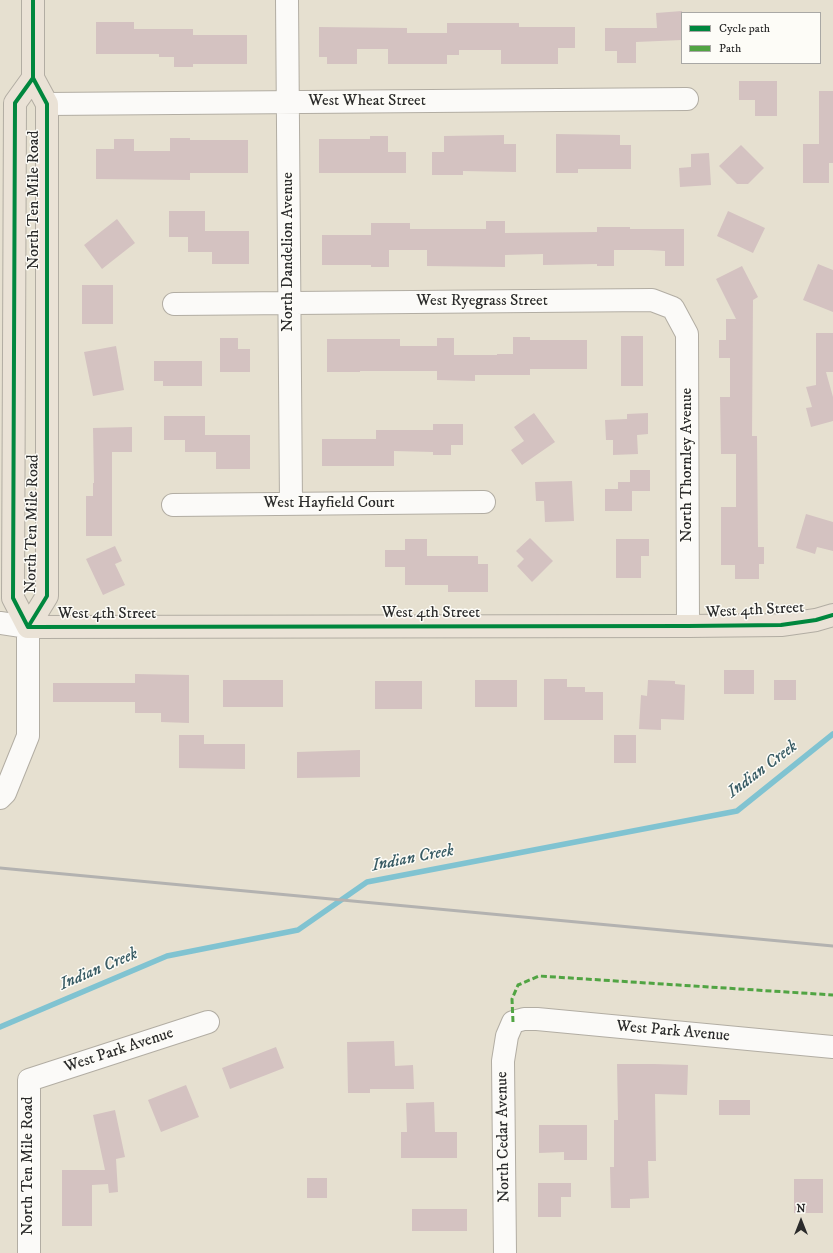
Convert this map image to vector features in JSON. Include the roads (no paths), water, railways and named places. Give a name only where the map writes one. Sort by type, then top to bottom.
[{"type":"main road","name":"North Ten Mile Road","points":[[28,627],[47,596],[47,104],[33,78],[33,0]]},
{"type":"main road","name":"North Ten Mile Road","points":[[28,627],[13,598],[15,103],[33,78]]},
{"type":"main road","name":"West 4th Street","points":[[28,627],[688,626],[781,624],[816,620],[833,615]]},
{"type":"street","name":"North Dandelion Avenue","points":[[287,0],[291,504]]},
{"type":"street","name":"West Wheat Street","points":[[47,104],[687,99]]},
{"type":"street","name":"West Ryegrass Street","points":[[174,304],[652,300],[673,308]]},
{"type":"street","name":"North Thornley Avenue","points":[[673,308],[687,334],[688,626]]},
{"type":"street","name":"West Hayfield Court","points":[[173,505],[484,502]]},
{"type":"street","name":"West 4th Street","points":[[0,623],[28,627]]},
{"type":"street","name":"North Ten Mile Road","points":[[0,798],[5,793],[28,736],[28,627]]},
{"type":"street","name":"West Park Avenue","points":[[513,1022],[524,1019],[537,1019],[833,1047]]},
{"type":"street","name":"West Park Avenue","points":[[29,1080],[208,1022]]},
{"type":"street","name":"North Cedar Avenue","points":[[505,1253],[503,1061],[507,1036],[513,1022]]},
{"type":"street","name":"North Ten Mile Road","points":[[29,1080],[29,1253]]},
{"type":"waterway","name":"Indian Creek","points":[[0,1027],[167,956],[298,930],[367,882],[737,811],[833,734]]},
{"type":"railway","points":[[0,868],[833,946]]}]
